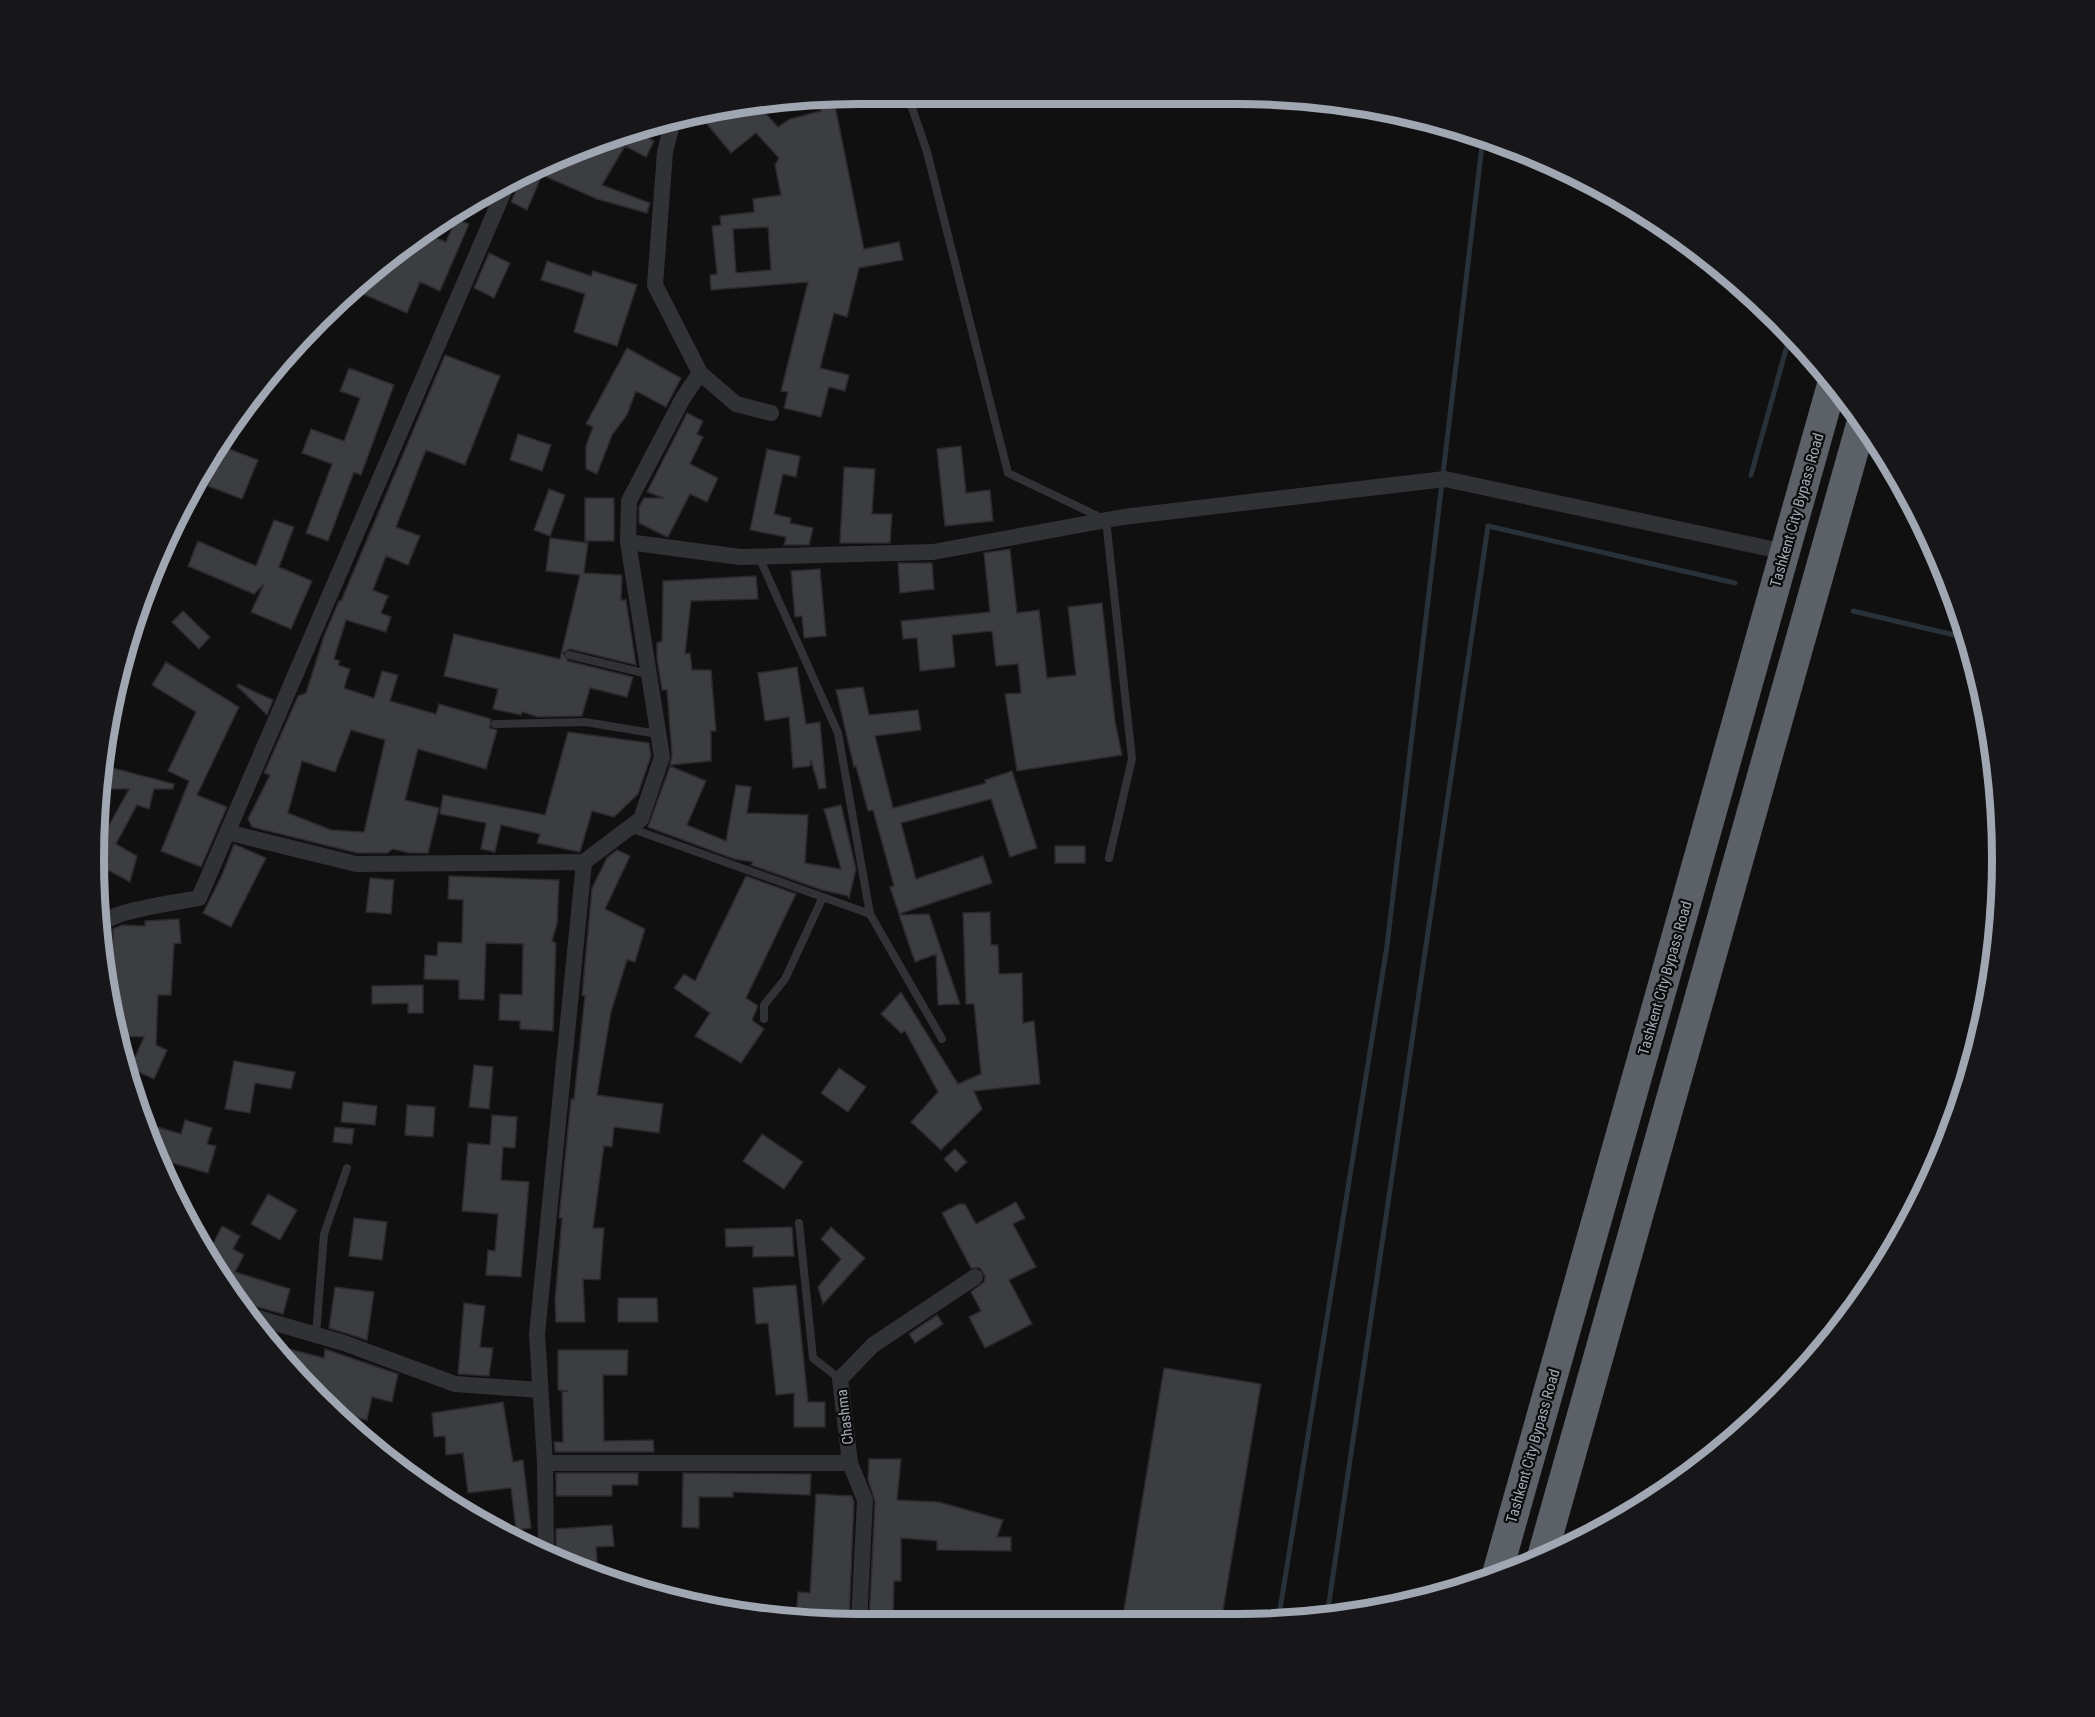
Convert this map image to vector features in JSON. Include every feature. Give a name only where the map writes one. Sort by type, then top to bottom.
[{"type":"highway","name":"Tashkent City Bypass Road","points":[[1499,1565],[1830,393]]},
{"type":"highway","points":[[1545,1547],[1859,432]]},
{"type":"highway","points":[[1569,1320],[1591,1316],[1600,1322],[1606,1331]]},
{"type":"street","points":[[671,127],[665,152],[655,285],[700,373],[736,404],[771,413]]},
{"type":"street","points":[[106,920],[135,910],[199,898],[503,193]]},
{"type":"street","points":[[227,832],[356,864],[584,862],[641,819],[662,757],[628,542],[629,501],[683,398],[700,373]]},
{"type":"street","points":[[628,542],[740,557],[933,552],[1106,520],[1440,479],[1785,552]]},
{"type":"street","points":[[546,1545],[545,1463],[537,1334],[584,862]]},
{"type":"street","name":"Chashma","points":[[859,1614],[865,1500],[850,1463],[840,1378],[873,1345],[975,1277]]},
{"type":"street","points":[[261,1319],[316,1335],[454,1384],[540,1390]]},
{"type":"street","points":[[545,1463],[850,1463]]},
{"type":"lane","points":[[911,104],[927,152],[1008,473],[1106,520],[1132,759],[1109,858]]},
{"type":"lane","points":[[759,557],[838,733],[870,914],[942,1039]]},
{"type":"lane","points":[[570,655],[648,674]]},
{"type":"lane","points":[[495,724],[585,722],[658,734]]},
{"type":"lane","points":[[629,828],[822,899],[870,914]]},
{"type":"lane","points":[[764,1019],[764,1005],[785,979],[822,899]]},
{"type":"lane","points":[[316,1335],[324,1234],[347,1168]]},
{"type":"lane","points":[[799,1223],[813,1358],[840,1378]]},
{"type":"building","points":[[835,104],[864,249],[899,242],[903,260],[859,268],[847,317],[834,313],[820,368],[849,375],[845,391],[829,387],[821,417],[784,408],[788,392],[781,391],[808,282],[711,290],[710,275],[717,274],[712,226],[721,225],[720,216],[754,212],[753,199],[781,195],[775,165],[779,158],[756,133],[731,153],[707,124],[715,117],[762,110],[778,127],[790,119],[821,111],[820,105]],"holes":[[[768,227],[771,270],[736,273],[733,229]]]},
{"type":"building","points":[[644,135],[654,141],[646,157],[625,146],[602,185],[650,203],[647,213],[597,199],[542,175],[527,210],[511,202],[518,186],[570,161],[616,144]]},
{"type":"building","points":[[457,220],[469,224],[440,291],[420,282],[407,313],[363,294],[366,287],[432,236],[446,242],[455,221]]},
{"type":"building","points":[[489,253],[510,263],[494,298],[474,288]]},
{"type":"building","points":[[547,261],[591,276],[593,271],[637,285],[617,346],[574,332],[585,294],[541,280]]},
{"type":"building","points":[[627,348],[681,378],[666,407],[636,391],[627,415],[612,435],[597,474],[586,469],[586,446],[593,427],[586,424]]},
{"type":"building","points":[[445,355],[500,376],[465,465],[426,450],[396,527],[420,536],[408,565],[386,556],[373,590],[388,596],[381,613],[391,617],[386,632],[346,620],[334,659],[340,661],[338,665],[350,669],[344,688],[374,698],[382,671],[398,675],[390,701],[436,714],[439,704],[491,719],[490,728],[497,730],[486,769],[418,749],[405,800],[439,808],[428,853],[410,853],[393,849],[387,853],[357,853],[252,827],[248,819],[270,775],[264,773],[298,696],[306,693],[324,636]],"holes":[[[351,730],[385,740],[364,832],[331,830],[288,813],[302,761],[335,772]]]},
{"type":"building","points":[[349,368],[394,385],[361,475],[354,472],[328,541],[306,533],[332,464],[302,453],[311,429],[344,441],[360,398],[340,391]]},
{"type":"building","points":[[687,413],[703,421],[697,434],[703,437],[690,464],[718,478],[707,502],[690,494],[668,537],[639,523],[639,507],[644,498],[664,498],[647,492]]},
{"type":"building","points":[[518,434],[551,445],[542,471],[510,460]]},
{"type":"building","points":[[961,446],[966,493],[990,490],[993,521],[945,526],[937,449]]},
{"type":"building","points":[[226,448],[258,460],[242,499],[208,486]]},
{"type":"building","points":[[767,449],[800,456],[796,477],[783,474],[774,514],[791,518],[790,523],[813,528],[809,545],[784,545],[786,537],[750,530]]},
{"type":"building","points":[[844,467],[875,469],[872,514],[892,514],[890,543],[840,543]]},
{"type":"building","points":[[549,489],[565,495],[550,536],[534,530]]},
{"type":"building","points":[[585,498],[614,498],[614,541],[585,541]]},
{"type":"building","points":[[274,520],[294,527],[279,567],[312,581],[291,629],[251,612],[264,584],[254,594],[188,566],[198,541],[256,566]]},
{"type":"building","points":[[550,538],[588,543],[584,573],[622,575],[621,600],[626,600],[636,665],[570,649],[563,653],[568,661],[633,677],[627,697],[590,688],[582,716],[538,717],[522,712],[521,715],[493,709],[498,689],[444,676],[454,634],[560,659],[580,575],[546,571]]},
{"type":"building","points":[[1010,549],[1017,613],[1039,610],[1047,678],[1076,675],[1068,607],[1102,603],[1115,722],[1122,755],[1017,771],[1005,694],[1021,693],[1018,664],[996,666],[992,631],[952,635],[955,667],[920,671],[917,638],[903,639],[901,621],[990,612],[984,553]]},
{"type":"building","points":[[898,563],[932,563],[934,589],[900,593]]},
{"type":"building","points":[[820,569],[826,636],[804,638],[802,616],[795,617],[791,571]]},
{"type":"building","points":[[756,576],[758,599],[691,601],[685,654],[690,653],[692,670],[711,670],[716,731],[711,731],[711,761],[670,765],[672,755],[667,690],[662,690],[657,659],[657,643],[662,641],[663,581]]},
{"type":"building","points":[[183,611],[210,637],[199,649],[172,622]]},
{"type":"building","points":[[166,662],[239,707],[197,795],[227,807],[201,867],[161,851],[189,781],[168,771],[196,712],[152,685]]},
{"type":"building","points":[[797,667],[806,724],[820,722],[826,788],[819,789],[811,760],[810,766],[793,768],[789,717],[765,721],[758,673]]},
{"type":"building","points":[[238,684],[273,700],[267,715],[237,686]]},
{"type":"building","points":[[863,687],[869,715],[918,710],[921,730],[875,736],[893,808],[986,783],[985,780],[1012,771],[1037,848],[1010,857],[991,799],[901,823],[916,879],[983,856],[992,883],[899,914],[890,887],[894,886],[873,810],[868,811],[856,766],[854,767],[836,690]]},
{"type":"building","points":[[568,732],[649,743],[651,756],[638,794],[614,817],[592,811],[580,852],[537,843],[540,834],[501,825],[495,852],[481,849],[486,823],[440,814],[443,795],[545,815]]},
{"type":"building","points":[[670,766],[706,781],[687,825],[726,841],[736,785],[751,787],[747,813],[808,815],[805,863],[841,869],[824,809],[841,805],[856,869],[849,898],[751,865],[753,862],[734,859],[648,827]]},
{"type":"building","points":[[109,767],[174,784],[173,789],[154,789],[149,809],[137,805],[116,844],[137,856],[130,882],[104,868],[104,858],[105,833],[129,789],[107,789]]},
{"type":"building","points":[[234,844],[266,858],[231,927],[203,913]]},
{"type":"building","points":[[1055,846],[1085,846],[1085,863],[1055,863]]},
{"type":"building","points":[[617,850],[630,856],[605,909],[645,929],[635,962],[627,960],[611,1012],[597,1095],[663,1104],[659,1133],[614,1127],[612,1147],[604,1146],[593,1228],[604,1228],[600,1280],[583,1279],[585,1322],[556,1322],[555,1300],[562,1218],[559,1218],[571,1099],[574,1099],[585,996],[582,995],[592,888],[607,858]]},
{"type":"building","points":[[449,876],[559,880],[557,924],[552,941],[556,943],[553,1031],[520,1029],[520,1021],[499,1020],[500,994],[522,995],[523,944],[486,943],[484,1000],[459,999],[459,980],[424,979],[425,955],[437,956],[438,942],[462,943],[463,900],[448,899]]},
{"type":"building","points":[[746,876],[796,894],[746,998],[758,1006],[752,1020],[764,1029],[741,1063],[695,1036],[710,1013],[674,988],[684,974],[695,981]]},
{"type":"building","points":[[370,878],[394,880],[391,914],[366,912]]},
{"type":"building","points":[[990,912],[991,945],[998,945],[999,974],[1022,973],[1023,1023],[1034,1021],[1040,1084],[974,1091],[982,1109],[941,1150],[911,1122],[938,1092],[905,1031],[901,1033],[881,1014],[901,992],[958,1084],[981,1074],[974,1004],[966,1004],[963,913]]},
{"type":"building","points":[[929,914],[960,1004],[938,1005],[936,954],[915,962],[899,915]]},
{"type":"building","points":[[179,919],[181,943],[174,944],[171,995],[158,995],[156,1045],[167,1050],[154,1079],[134,1070],[132,1064],[144,1037],[125,1036],[112,968],[113,929],[122,925],[145,926],[145,921]]},
{"type":"building","points":[[423,985],[423,1013],[408,1013],[408,1003],[372,1004],[372,986]]},
{"type":"building","points":[[234,1061],[295,1072],[291,1089],[255,1083],[250,1113],[225,1109]]},
{"type":"building","points":[[474,1065],[493,1067],[489,1109],[469,1107]]},
{"type":"building","points":[[839,1068],[866,1087],[848,1112],[821,1093]]},
{"type":"building","points":[[343,1102],[377,1106],[375,1125],[341,1122]]},
{"type":"building","points":[[407,1105],[435,1107],[433,1137],[405,1135]]},
{"type":"building","points":[[492,1115],[517,1117],[515,1148],[503,1147],[501,1180],[529,1182],[521,1277],[486,1275],[488,1250],[495,1251],[498,1214],[462,1211],[468,1143],[490,1145]]},
{"type":"building","points":[[185,1120],[212,1128],[207,1144],[216,1146],[208,1173],[168,1162],[153,1126],[181,1134]]},
{"type":"building","points":[[335,1127],[354,1129],[352,1144],[333,1142]]},
{"type":"building","points":[[762,1134],[803,1162],[784,1189],[743,1161]]},
{"type":"building","points":[[955,1149],[967,1162],[956,1172],[944,1159]]},
{"type":"building","points":[[268,1194],[297,1210],[280,1240],[251,1224]]},
{"type":"building","points":[[1016,1202],[1025,1218],[1013,1224],[1036,1267],[1009,1280],[1032,1324],[985,1348],[969,1317],[981,1311],[971,1292],[984,1282],[985,1276],[980,1268],[971,1268],[942,1213],[959,1204],[965,1204],[976,1224]]},
{"type":"building","points":[[354,1218],[387,1222],[382,1260],[349,1256]]},
{"type":"building","points":[[222,1226],[240,1236],[233,1249],[244,1255],[235,1272],[290,1289],[283,1314],[252,1306],[212,1247]]},
{"type":"building","points":[[792,1227],[794,1256],[753,1257],[753,1246],[726,1247],[725,1229]]},
{"type":"building","points":[[831,1227],[865,1258],[823,1304],[818,1287],[841,1259],[821,1239]]},
{"type":"building","points":[[796,1285],[808,1402],[825,1402],[825,1427],[794,1427],[794,1393],[776,1395],[768,1323],[756,1324],[753,1288]]},
{"type":"building","points":[[335,1287],[374,1292],[367,1340],[329,1328]]},
{"type":"building","points":[[618,1298],[657,1298],[658,1322],[618,1322]]},
{"type":"building","points":[[464,1303],[485,1306],[480,1347],[493,1348],[489,1376],[458,1374]]},
{"type":"building","points":[[937,1315],[943,1324],[915,1343],[909,1334]]},
{"type":"building","points":[[284,1348],[324,1358],[325,1349],[398,1374],[392,1402],[372,1397],[367,1420],[351,1416],[334,1398],[325,1392]]},
{"type":"building","points":[[558,1350],[628,1350],[627,1375],[603,1375],[604,1441],[653,1440],[654,1452],[555,1452],[554,1442],[563,1442],[562,1392],[568,1391],[558,1390]]},
{"type":"building","points":[[1164,1368],[1261,1384],[1222,1614],[1123,1614]]},
{"type":"building","points":[[503,1402],[513,1462],[523,1460],[531,1528],[516,1530],[511,1488],[468,1493],[463,1453],[446,1455],[445,1436],[434,1437],[432,1413]]},
{"type":"building","points":[[869,1459],[901,1459],[897,1500],[939,1502],[1003,1520],[997,1537],[1011,1537],[1011,1551],[937,1550],[937,1541],[901,1538],[901,1581],[894,1581],[893,1614],[869,1614],[875,1501],[868,1480]]},
{"type":"building","points":[[556,1473],[638,1473],[638,1485],[612,1485],[612,1496],[556,1496]]},
{"type":"building","points":[[683,1473],[811,1474],[810,1495],[733,1492],[733,1497],[699,1497],[699,1528],[682,1527]]},
{"type":"building","points":[[816,1494],[852,1496],[854,1502],[849,1614],[797,1611],[798,1592],[810,1593]]},
{"type":"building","points":[[612,1525],[614,1546],[596,1547],[597,1566],[556,1550],[556,1529]]},
{"type":"waterway","points":[[1280,1612],[1387,946],[1482,145]]},
{"type":"waterway","points":[[1751,475],[1788,344]]},
{"type":"waterway","points":[[1328,1608],[1488,526],[1735,583]]},
{"type":"waterway","points":[[1853,611],[1957,636]]}]
